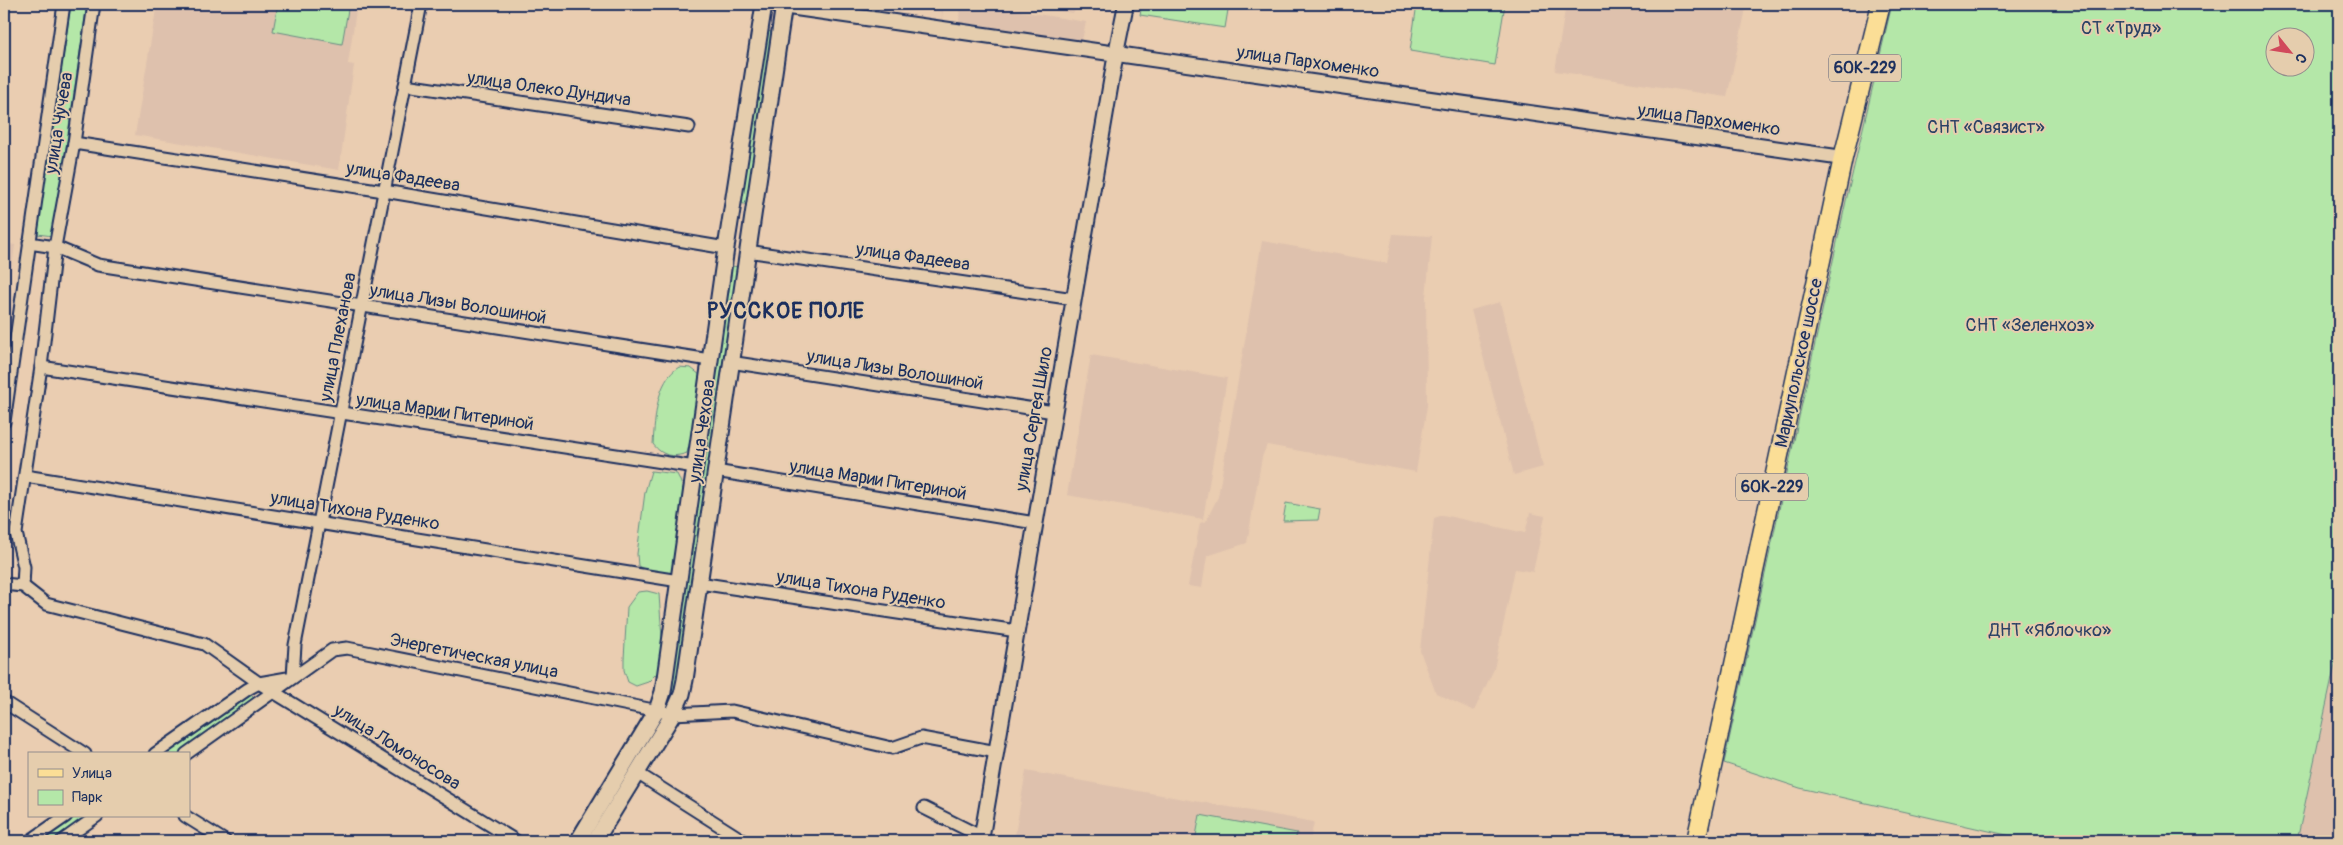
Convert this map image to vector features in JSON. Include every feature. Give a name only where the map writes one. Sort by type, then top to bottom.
[{"type":"main road","name":"улица Чехова","points":[[578,841],[656,710],[663,692],[726,248],[766,4]]},
{"type":"main road","name":"Мариупольское шоссе","points":[[1696,841],[1843,158],[1881,4]]},
{"type":"main road","name":"улица Чехова","points":[[595,841],[673,714],[682,694],[784,5]]},
{"type":"main road","points":[[726,248],[747,251]]},
{"type":"street","name":"улица Чучева","points":[[4,422],[28,242],[64,4]]},
{"type":"street","name":"улица Чучева","points":[[23,586],[24,566],[16,532],[42,367],[55,247],[74,143],[94,4]]},
{"type":"street","name":"улица Плеханова","points":[[293,678],[295,645],[421,4]]},
{"type":"street","name":"улица Пархоменко","points":[[766,4],[784,5],[1843,158]]},
{"type":"street","name":"улица Сергея Шило","points":[[982,839],[1054,412],[1126,4]]},
{"type":"street","name":"улица Олеко Дундича","points":[[405,85],[688,127]]},
{"type":"street","name":"улица Фадеева","points":[[74,143],[384,191],[726,248]]},
{"type":"street","points":[[28,242],[55,247]]},
{"type":"street","name":"улица Лизы Волошиной","points":[[55,247],[98,265],[710,360]]},
{"type":"street","name":"улица Фадеева","points":[[747,251],[1074,299]]},
{"type":"street","name":"улица Лизы Волошиной","points":[[730,362],[1054,412]]},
{"type":"street","name":"улица Марии Питериной","points":[[42,367],[695,467]]},
{"type":"street","name":"улица Марии Питериной","points":[[715,471],[1036,523]]},
{"type":"street","name":"улица Тихона Руденко","points":[[25,476],[679,581]]},
{"type":"street","name":"улица Тихона Руденко","points":[[699,583],[1017,631]]},
{"type":"street","points":[[4,584],[23,586]]},
{"type":"street","name":"улица Ломоносова","points":[[23,586],[46,604],[204,644],[259,683],[516,841]]},
{"type":"street","name":"Энергетическая улица","points":[[189,752],[332,650],[347,648],[673,714]]},
{"type":"street","name":"Энергетическая улица","points":[[158,752],[248,689],[259,683],[293,678]]},
{"type":"street","points":[[4,702],[82,752]]},
{"type":"street","points":[[673,714],[732,711],[892,748],[921,738],[996,752]]},
{"type":"street","points":[[636,773],[744,841]]},
{"type":"street","points":[[924,808],[982,839]]},
{"type":"street","points":[[30,841],[63,818]]},
{"type":"street","points":[[62,841],[94,818]]},
{"type":"street","points":[[188,818],[225,841]]},
{"type":"shaded area","points":[[157,4],[357,4],[348,64],[354,65],[339,170],[135,135]]},
{"type":"shaded area","points":[[899,4],[944,4],[941,25],[942,12]]},
{"type":"shaded area","points":[[960,4],[977,4],[1086,22],[1082,40],[959,22]]},
{"type":"shaded area","points":[[1014,4],[1063,4],[1075,6],[1074,13]]},
{"type":"shaded area","points":[[1566,4],[1747,4],[1727,97],[1555,71]]},
{"type":"shaded area","points":[[1393,234],[1432,236],[1426,297],[1427,406],[1416,472],[1267,445],[1262,457],[1247,543],[1207,556],[1202,588],[1188,586],[1200,523],[1206,521],[1218,497],[1262,241],[1387,263]]},
{"type":"shaded area","points":[[4,243],[15,245],[4,321]]},
{"type":"shaded area","points":[[1500,302],[1543,467],[1514,475],[1471,310]]},
{"type":"shaded area","points":[[1091,355],[1227,378],[1203,519],[1067,495]]},
{"type":"shaded area","points":[[1530,513],[1545,516],[1533,572],[1515,569],[1494,669],[1474,711],[1436,693],[1420,651],[1434,518],[1443,515],[1525,533]]},
{"type":"shaded area","points":[[2339,646],[2339,841],[2297,841]]},
{"type":"shaded area","points":[[1026,771],[1314,822],[1310,841],[1014,841]]},
{"type":"green space","points":[[71,4],[87,4],[53,236],[37,234]]},
{"type":"green space","points":[[278,4],[349,4],[342,44],[273,31]]},
{"type":"green space","points":[[1142,4],[1229,4],[1225,28],[1140,15]]},
{"type":"green space","points":[[1417,4],[1505,4],[1495,65],[1410,51]]},
{"type":"green space","points":[[1892,4],[2339,4],[2339,646],[2297,841],[2033,841],[1800,788],[1724,763],[1846,201]]},
{"type":"green space","points":[[767,31],[776,33],[748,205],[740,203]]},
{"type":"green space","points":[[731,266],[740,267],[680,681],[670,706],[666,705]]},
{"type":"green space","points":[[679,367],[691,368],[700,375],[697,414],[687,453],[672,456],[660,451],[653,444],[656,412],[661,391],[671,373]]},
{"type":"green space","points":[[651,471],[677,474],[682,485],[684,497],[681,535],[672,572],[660,577],[638,566],[637,554],[645,492]]},
{"type":"green space","points":[[1286,503],[1320,509],[1318,520],[1283,521]]},
{"type":"green space","points":[[647,591],[659,594],[662,639],[659,671],[648,682],[636,686],[628,682],[624,670],[627,607],[638,592]]},
{"type":"green space","points":[[250,693],[255,700],[181,752],[167,752]]},
{"type":"green space","points":[[1200,815],[1297,833],[1295,841],[1195,841]]},
{"type":"green space","points":[[71,818],[85,818],[53,841],[38,841]]},
{"type":"district","name":"РУССКОЕ ПОЛЕ","points":[[786,311]]},
{"type":"park label","name":"СТ «Труд»","points":[[2121,28]]},
{"type":"park label","name":"СНТ «Связист»","points":[[1986,127]]},
{"type":"park label","name":"СНТ «Зеленхоз»","points":[[2030,325]]},
{"type":"park label","name":"ДНТ «Яблочко»","points":[[2050,630]]}]
